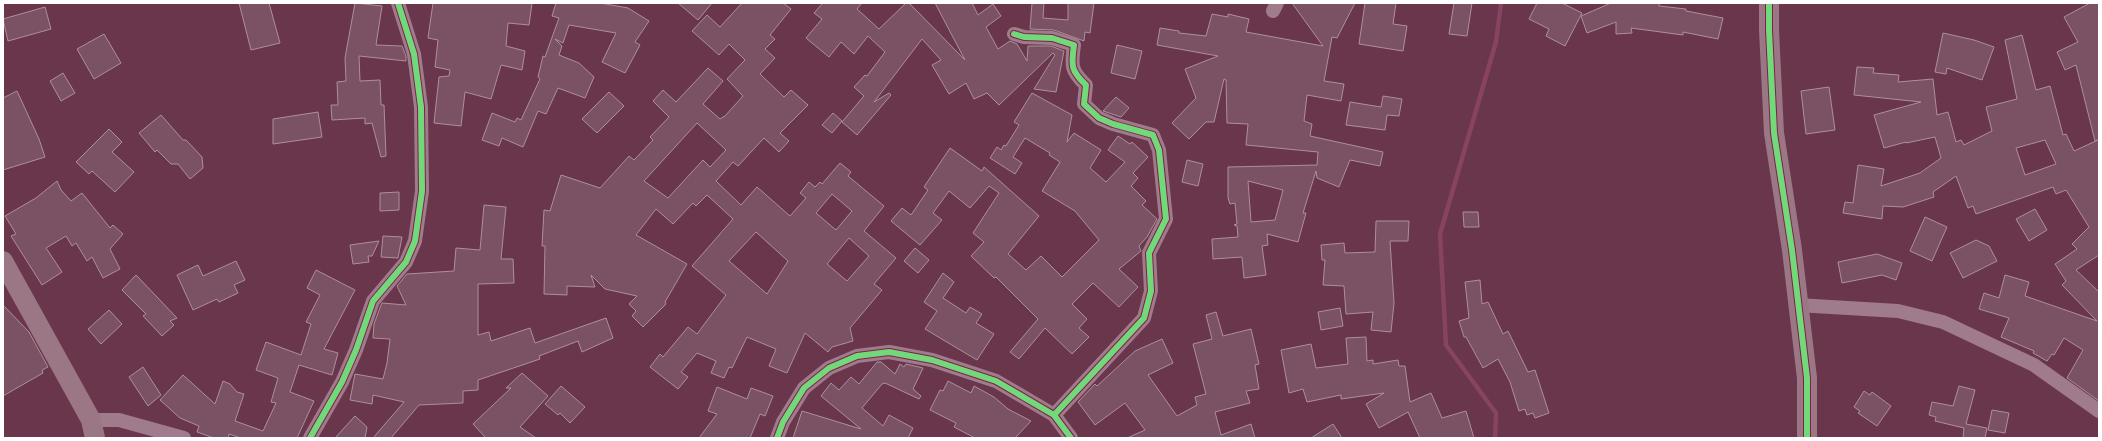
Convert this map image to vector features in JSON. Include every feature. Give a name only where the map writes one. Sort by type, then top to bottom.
[{"type":"street","points":[[310,438],[342,382],[356,350],[373,301],[406,262],[415,241],[422,191],[421,107],[414,54],[398,3]]},
{"type":"street","points":[[1769,3],[1774,133],[1792,250],[1807,378],[1807,438]]},
{"type":"street","points":[[1014,34],[1052,38],[1074,45],[1072,60],[1075,74],[1086,85],[1084,104],[1099,118],[1113,124],[1153,135],[1159,150],[1161,167],[1166,219],[1149,254],[1151,291],[1144,318],[1054,415]]},
{"type":"street","points":[[3,261],[93,429],[119,420],[184,438]]},
{"type":"street","points":[[1798,305],[1898,311],[1942,322],[2034,365],[2099,411]]},
{"type":"street","points":[[777,438],[783,422],[804,388],[829,368],[857,356],[889,352],[932,360],[996,381],[1054,415],[1071,438]]},
{"type":"building","points":[[239,3],[269,3],[280,43],[251,50]]},
{"type":"building","points":[[355,3],[382,6],[376,45],[402,46],[406,56],[406,61],[359,56],[360,81],[380,80],[381,105],[384,105],[386,156],[381,157],[372,123],[365,124],[365,118],[332,120],[331,105],[338,105],[337,82],[346,81],[345,58]]},
{"type":"building","points":[[433,3],[532,3],[529,25],[508,23],[506,46],[525,51],[522,70],[501,65],[491,99],[465,92],[461,126],[434,123],[439,77],[449,76],[450,70],[435,67],[438,40],[428,38]]},
{"type":"building","points":[[556,3],[600,3],[628,8],[649,21],[635,42],[640,45],[625,73],[602,62],[616,33],[569,25],[563,43],[555,39],[562,46],[559,55],[579,63],[594,77],[585,98],[558,88],[546,114],[538,111],[523,147],[502,138],[499,146],[482,140],[492,113],[515,122],[517,118],[521,120],[540,79],[538,77],[543,56],[545,57],[559,18],[552,16]]},
{"type":"building","points":[[678,3],[712,3],[698,20]]},
{"type":"building","points":[[742,3],[783,3],[791,9],[770,35],[775,39],[765,49],[775,58],[760,74],[784,97],[791,90],[808,105],[780,133],[789,141],[779,152],[764,138],[738,166],[733,162],[716,181],[741,205],[757,187],[790,216],[806,198],[800,193],[809,182],[815,187],[820,182],[822,184],[840,163],[851,172],[848,176],[884,206],[864,231],[896,258],[874,284],[882,290],[850,328],[853,341],[832,347],[828,352],[805,333],[787,373],[769,366],[776,349],[747,337],[732,368],[729,367],[724,378],[711,373],[716,361],[697,353],[681,372],[688,377],[678,389],[650,367],[660,354],[663,357],[688,327],[697,334],[726,295],[692,266],[733,219],[707,195],[696,206],[693,203],[673,224],[656,209],[636,235],[687,264],[665,302],[666,304],[643,327],[632,316],[636,311],[629,304],[637,296],[605,289],[591,275],[595,287],[567,286],[567,295],[544,294],[545,246],[542,246],[544,210],[550,211],[561,175],[600,188],[629,156],[634,160],[653,140],[650,137],[669,117],[653,101],[663,90],[676,102],[708,68],[723,81],[703,104],[720,119],[725,116],[743,96],[727,79],[745,60],[729,44],[719,55],[692,31],[707,15],[720,27]],"holes":[[[697,123],[726,150],[710,167],[703,160],[668,198],[644,181]],[[832,194],[852,211],[836,230],[816,213]],[[756,232],[788,261],[767,294],[729,261]],[[849,238],[869,256],[847,281],[827,264]]]},
{"type":"building","points":[[823,3],[862,3],[857,9],[879,29],[906,3],[909,3],[965,60],[935,3],[972,3],[978,15],[993,4],[1001,16],[986,27],[998,49],[1010,41],[1017,44],[1027,61],[1028,46],[1051,46],[1064,51],[1056,92],[1034,89],[1055,55],[1053,53],[999,105],[987,93],[974,99],[966,83],[949,94],[932,65],[941,60],[922,39],[874,102],[889,93],[891,95],[857,135],[842,122],[864,96],[854,87],[865,75],[867,76],[885,52],[868,36],[854,54],[841,42],[829,57],[806,38],[822,19],[814,13]]},
{"type":"building","points":[[1032,3],[1044,3],[1043,18],[1068,20],[1068,3],[1094,3],[1090,33],[1085,32],[1084,41],[1054,30],[1030,29]]},
{"type":"building","points":[[1292,3],[1355,3],[1337,38],[1332,37],[1324,81],[1344,84],[1341,101],[1307,95],[1304,121],[1312,124],[1310,136],[1383,152],[1380,166],[1350,160],[1339,187],[1317,178],[1316,171],[1303,213],[1306,213],[1298,242],[1267,234],[1268,245],[1262,246],[1266,275],[1244,278],[1242,257],[1213,259],[1212,239],[1238,237],[1237,226],[1234,225],[1237,224],[1235,203],[1230,204],[1228,198],[1228,167],[1317,165],[1318,152],[1246,145],[1248,124],[1227,123],[1226,80],[1224,79],[1214,122],[1206,122],[1189,139],[1172,123],[1196,98],[1185,69],[1218,56],[1157,45],[1160,28],[1179,31],[1179,33],[1206,36],[1212,14],[1228,17],[1228,14],[1249,19],[1246,32],[1323,46]],"holes":[[[1248,181],[1283,190],[1275,220],[1251,222]]]},
{"type":"building","points":[[1365,3],[1396,3],[1393,24],[1407,26],[1403,51],[1359,44]]},
{"type":"building","points":[[1454,3],[1472,3],[1467,36],[1449,34]]},
{"type":"building","points":[[1537,3],[1562,3],[1582,13],[1565,46],[1546,36],[1549,29],[1529,19]]},
{"type":"building","points":[[1611,3],[1659,3],[1659,6],[1686,9],[1686,11],[1723,18],[1718,39],[1683,32],[1683,35],[1631,28],[1632,33],[1616,34],[1616,22],[1587,33],[1581,16]]},
{"type":"building","points":[[2090,3],[2099,3],[2099,255],[2076,270],[2099,292],[2099,401],[2067,378],[2083,350],[2064,338],[2054,355],[2052,354],[2047,361],[2033,353],[2034,351],[2001,337],[2009,318],[1979,309],[1984,293],[1999,298],[2005,275],[2029,282],[2025,296],[2097,321],[2062,285],[2066,281],[2055,264],[2077,249],[2072,244],[2089,227],[2066,190],[2056,194],[2053,187],[1976,214],[1973,206],[1968,208],[1956,176],[1933,192],[1934,197],[1903,207],[1883,206],[1882,219],[1843,213],[1845,202],[1853,203],[1858,165],[1884,169],[1881,186],[1920,173],[1941,158],[1935,137],[1906,142],[1884,148],[1874,115],[1921,102],[1854,95],[1857,67],[1874,68],[1873,73],[1899,75],[1898,82],[1933,79],[1937,115],[1948,112],[1956,142],[1961,140],[1964,145],[1992,131],[1986,107],[2017,99],[2005,40],[2022,35],[2036,90],[2050,86],[2063,135],[2066,134],[2074,151],[2098,140],[2095,141],[2076,65],[2065,70],[2057,52],[2078,42],[2064,17]],"holes":[[[2045,140],[2056,164],[2025,175],[2016,148]]]},
{"type":"building","points":[[45,7],[51,29],[8,41],[3,19]]},
{"type":"building","points":[[1943,33],[1974,40],[1994,47],[1982,80],[1947,68],[1946,74],[1935,72]]},
{"type":"building","points":[[104,34],[121,63],[94,79],[77,49]]},
{"type":"building","points":[[1117,45],[1142,51],[1135,79],[1111,73]]},
{"type":"building","points":[[63,73],[75,93],[61,101],[50,81]]},
{"type":"building","points":[[1829,87],[1835,130],[1806,134],[1801,91]]},
{"type":"building","points":[[17,91],[39,139],[45,157],[3,170],[3,98]]},
{"type":"building","points":[[609,92],[624,106],[597,133],[582,119]]},
{"type":"building","points":[[1032,93],[1072,115],[1067,142],[1074,133],[1101,150],[1090,168],[1106,182],[1125,162],[1108,150],[1118,136],[1130,144],[1132,142],[1148,157],[1133,173],[1138,178],[1131,186],[1146,201],[1142,205],[1157,219],[1147,237],[1139,246],[1141,251],[1119,269],[1138,287],[1119,307],[1093,283],[1072,304],[1087,319],[1079,328],[1089,337],[1072,354],[1045,328],[1019,359],[1010,352],[1038,319],[996,277],[994,278],[971,256],[984,242],[973,233],[999,193],[989,186],[970,208],[949,191],[933,213],[942,220],[920,245],[891,221],[902,208],[911,215],[928,190],[924,187],[950,148],[982,171],[984,167],[1039,216],[1008,254],[1026,270],[1041,256],[1062,277],[1099,240],[1075,211],[1042,191],[1060,162],[1049,155],[1050,153],[1025,138],[1013,157],[1022,163],[1015,174],[990,158],[997,147],[1001,150],[1004,145],[1006,146],[1019,125],[1014,122]]},
{"type":"building","points":[[1383,96],[1402,99],[1399,116],[1387,115],[1385,130],[1346,125],[1350,102],[1381,107]]},
{"type":"building","points":[[1116,97],[1129,108],[1121,117],[1103,111]]},
{"type":"building","points":[[318,112],[322,137],[273,144],[273,119]]},
{"type":"building","points":[[833,113],[842,121],[832,133],[822,125]]},
{"type":"building","points":[[161,115],[183,140],[186,140],[202,157],[203,168],[190,179],[178,164],[171,164],[157,150],[155,152],[139,133]]},
{"type":"building","points":[[109,129],[122,142],[112,152],[134,172],[115,192],[92,171],[89,174],[76,162]]},
{"type":"building","points":[[1187,160],[1203,164],[1198,186],[1182,182]]},
{"type":"building","points":[[57,181],[61,190],[71,201],[82,193],[110,228],[113,225],[123,234],[110,249],[120,269],[103,278],[92,257],[87,261],[76,243],[72,246],[66,236],[46,248],[62,272],[42,285],[11,236],[16,234],[5,216],[36,198]]},
{"type":"building","points":[[399,192],[399,210],[380,211],[380,193]]},
{"type":"building","points":[[484,205],[506,207],[501,259],[513,259],[514,283],[478,284],[478,335],[489,332],[491,341],[530,328],[535,343],[606,318],[613,338],[582,352],[578,341],[539,356],[540,359],[478,380],[478,390],[463,391],[463,403],[419,405],[391,438],[373,438],[404,402],[373,395],[372,404],[350,400],[355,374],[383,379],[390,339],[373,338],[374,324],[381,305],[382,303],[406,305],[397,286],[407,274],[454,271],[456,248],[480,250]]},
{"type":"building","points":[[2035,209],[2047,230],[2029,241],[2016,219]]},
{"type":"building","points":[[1463,212],[1478,212],[1479,227],[1464,227]]},
{"type":"building","points":[[1925,217],[1947,227],[1932,261],[1910,251]]},
{"type":"building","points":[[1376,221],[1409,221],[1408,241],[1390,241],[1394,303],[1391,332],[1371,330],[1373,312],[1346,314],[1344,286],[1323,285],[1325,260],[1322,260],[1321,245],[1344,243],[1345,253],[1375,252]]},
{"type":"building","points":[[383,236],[402,237],[398,258],[381,257]]},
{"type":"building","points":[[1976,240],[1989,246],[1997,261],[1963,278],[1950,253]]},
{"type":"building","points":[[379,241],[372,256],[368,256],[369,262],[353,264],[350,245]]},
{"type":"building","points":[[915,248],[929,260],[918,273],[904,261]]},
{"type":"building","points":[[1877,254],[1902,263],[1896,280],[1882,275],[1842,283],[1838,262]]},
{"type":"building","points":[[236,261],[245,280],[234,285],[238,293],[219,302],[217,299],[193,310],[177,275],[198,265],[203,276]]},
{"type":"building","points":[[316,270],[355,290],[324,349],[338,353],[332,375],[299,365],[290,392],[314,401],[297,438],[241,438],[229,434],[228,438],[214,438],[197,432],[199,426],[180,418],[160,400],[183,375],[215,404],[223,381],[230,384],[237,392],[244,394],[235,421],[263,431],[276,403],[271,402],[278,378],[256,370],[266,342],[301,355],[311,324],[306,322],[320,295],[307,288]]},
{"type":"building","points":[[943,273],[954,282],[943,298],[966,313],[970,307],[982,314],[976,323],[994,334],[977,360],[925,329],[937,311],[924,302]]},
{"type":"building","points":[[136,275],[177,318],[170,321],[174,325],[162,336],[143,316],[146,314],[122,290]]},
{"type":"building","points":[[1480,280],[1482,304],[1488,302],[1503,334],[1508,331],[1528,372],[1535,370],[1549,413],[1535,418],[1533,413],[1527,415],[1525,409],[1519,411],[1510,382],[1498,359],[1483,368],[1466,337],[1464,337],[1459,321],[1469,318],[1465,282]]},
{"type":"building","points":[[3,305],[29,332],[48,367],[42,370],[43,373],[3,396]]},
{"type":"building","points":[[1340,308],[1343,326],[1321,330],[1318,312]]},
{"type":"building","points":[[109,310],[122,324],[101,344],[88,329]]},
{"type":"building","points":[[1216,312],[1223,336],[1251,329],[1259,364],[1255,365],[1259,389],[1246,391],[1250,403],[1215,412],[1221,435],[1251,424],[1255,438],[1127,438],[1145,430],[1125,403],[1095,425],[1078,402],[1095,384],[1097,386],[1135,351],[1162,339],[1173,363],[1148,375],[1177,416],[1197,405],[1195,397],[1206,394],[1193,344],[1212,339],[1206,315]]},
{"type":"building","points":[[1366,337],[1367,361],[1373,360],[1373,364],[1398,360],[1399,366],[1405,366],[1410,402],[1431,393],[1442,418],[1466,411],[1474,438],[1420,438],[1408,412],[1379,428],[1366,404],[1384,393],[1341,399],[1341,395],[1307,402],[1303,389],[1289,393],[1281,350],[1311,344],[1316,368],[1348,364],[1346,338]]},
{"type":"building","points":[[877,362],[881,362],[895,374],[900,364],[904,367],[906,364],[923,368],[913,389],[921,396],[919,399],[885,383],[882,384],[862,408],[883,426],[889,415],[913,428],[908,438],[793,438],[802,411],[861,429],[821,396],[831,383],[839,390],[851,377],[859,384]]},
{"type":"building","points":[[143,367],[161,395],[148,406],[129,377]]},
{"type":"building","points":[[522,373],[548,396],[520,427],[536,438],[486,438],[473,424],[511,388],[506,388]]},
{"type":"building","points":[[948,381],[971,393],[974,386],[994,397],[1008,409],[1031,421],[1015,438],[975,438],[954,427],[956,423],[930,410],[940,390],[943,391]]},
{"type":"building","points":[[561,386],[585,407],[570,423],[560,413],[558,415],[545,404]]},
{"type":"building","points":[[1959,386],[1975,390],[1966,424],[1987,428],[1985,438],[1963,438],[1964,428],[1935,421],[1936,417],[1929,415],[1932,402],[1953,406]]},
{"type":"building","points":[[717,387],[747,399],[751,388],[773,396],[765,416],[760,414],[750,438],[699,438],[717,414],[708,411]]},
{"type":"building","points":[[1864,391],[1870,395],[1872,392],[1891,406],[1877,426],[1858,413],[1860,411],[1854,407]]},
{"type":"building","points":[[1992,410],[2009,413],[2005,433],[1988,430]]},
{"type":"building","points":[[355,416],[367,427],[365,438],[335,438]]},
{"type":"building","points":[[1333,424],[1342,438],[1311,438]]},
{"type":"waterway","points":[[1495,438],[1496,413],[1446,345],[1440,234],[1496,42],[1501,3]]},
{"type":"cycle path","points":[[310,438],[342,382],[356,350],[373,301],[406,262],[415,241],[422,191],[421,107],[414,54],[398,3]]},
{"type":"cycle path","points":[[1769,3],[1774,133],[1792,250],[1807,378],[1807,438]]},
{"type":"cycle path","points":[[1014,34],[1024,37],[1052,38],[1074,45],[1072,58],[1073,68],[1077,76],[1086,85],[1084,104],[1099,118],[1113,124],[1153,135],[1159,150],[1166,219],[1149,253],[1151,291],[1144,318],[1054,415]]},
{"type":"cycle path","points":[[777,438],[783,422],[804,388],[829,368],[857,356],[889,352],[932,360],[996,381],[1054,415],[1071,438]]}]
